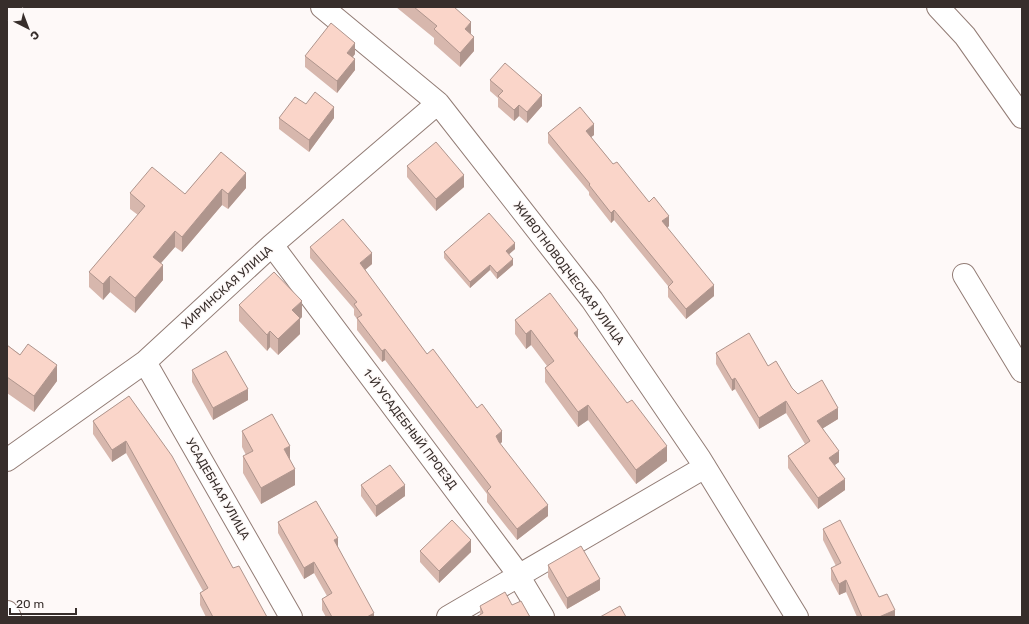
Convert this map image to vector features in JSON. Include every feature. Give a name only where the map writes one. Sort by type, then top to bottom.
[{"type":"street","name":"ЖИВОТНОВОДЧЕСКАЯ УЛИЦА","points":[[322,7],[438,103],[592,300],[705,467],[797,617]]},
{"type":"street","points":[[938,7],[965,36],[1022,117]]},
{"type":"street","name":"ХИРИНСКАЯ УЛИЦА","points":[[7,460],[145,362],[272,245],[438,103]]},
{"type":"street","name":"1-Й УСАДЕБНЫЙ ПРОЕЗД","points":[[272,245],[519,577],[543,617]]},
{"type":"street","points":[[964,275],[1022,371]]},
{"type":"street","name":"УСАДЕБНАЯ УЛИЦА","points":[[145,362],[291,617]]},
{"type":"street","points":[[448,617],[519,577],[705,467]]},
{"type":"street","points":[[7,612],[10,617]]},
{"type":"building","points":[[414,7],[454,7],[471,22],[465,29],[474,37],[460,53],[434,29],[437,26]]},
{"type":"building","points":[[331,23],[355,43],[347,53],[355,59],[337,81],[305,56]]},
{"type":"building","points":[[505,63],[542,95],[527,112],[519,105],[514,110],[498,96],[503,91],[490,80]]},
{"type":"building","points":[[315,92],[334,107],[309,140],[279,118],[295,97],[306,104]]},
{"type":"building","points":[[580,107],[594,124],[586,131],[613,164],[617,162],[649,202],[654,197],[669,216],[662,221],[714,285],[686,309],[668,287],[673,282],[614,210],[611,213],[589,185],[590,184],[548,133]]},
{"type":"building","points":[[436,142],[464,175],[436,199],[407,166]]},
{"type":"building","points":[[221,152],[246,173],[228,194],[222,189],[182,237],[175,231],[153,257],[163,265],[135,298],[110,276],[103,284],[89,272],[145,206],[130,193],[152,167],[185,194]]},
{"type":"building","points":[[489,213],[515,243],[506,251],[513,259],[497,273],[490,265],[470,282],[444,252]]},
{"type":"building","points":[[343,219],[372,253],[360,263],[427,354],[433,349],[477,408],[482,404],[502,431],[496,436],[499,442],[548,505],[517,529],[487,491],[491,487],[385,349],[382,351],[357,318],[362,315],[354,304],[357,302],[310,247]]},
{"type":"building","points":[[274,272],[302,301],[292,310],[300,318],[278,339],[270,331],[267,335],[239,305]]},
{"type":"building","points":[[550,293],[578,330],[574,333],[627,403],[632,400],[667,446],[636,470],[588,405],[578,412],[545,368],[554,361],[531,330],[526,334],[515,320]]},
{"type":"building","points":[[749,333],[768,366],[776,361],[792,388],[798,394],[822,380],[838,408],[817,421],[839,451],[829,458],[845,479],[818,498],[788,456],[810,441],[786,401],[759,418],[735,378],[732,380],[716,353]]},
{"type":"building","points":[[28,344],[57,365],[34,396],[7,377],[7,345],[20,355]]},
{"type":"building","points":[[226,351],[248,389],[213,408],[192,370]]},
{"type":"building","points":[[129,396],[172,456],[233,568],[239,566],[267,617],[213,617],[200,593],[208,588],[126,441],[112,450],[93,421]]},
{"type":"building","points":[[272,414],[290,446],[284,449],[295,469],[261,488],[243,456],[253,451],[242,431]]},
{"type":"building","points":[[390,465],[405,485],[376,506],[361,485]]},
{"type":"building","points":[[316,501],[338,538],[334,540],[374,613],[367,617],[332,617],[322,599],[332,593],[314,562],[304,568],[278,522]]},
{"type":"building","points":[[452,520],[471,540],[439,571],[420,551]]},
{"type":"building","points":[[840,520],[879,597],[887,594],[895,610],[879,617],[862,617],[846,580],[839,584],[831,568],[841,563],[823,529]]},
{"type":"building","points":[[581,546],[600,579],[567,598],[548,565]]},
{"type":"building","points":[[505,592],[512,605],[521,601],[530,617],[476,617],[483,613],[480,606]]},
{"type":"building","points":[[620,606],[626,617],[600,617]]}]
